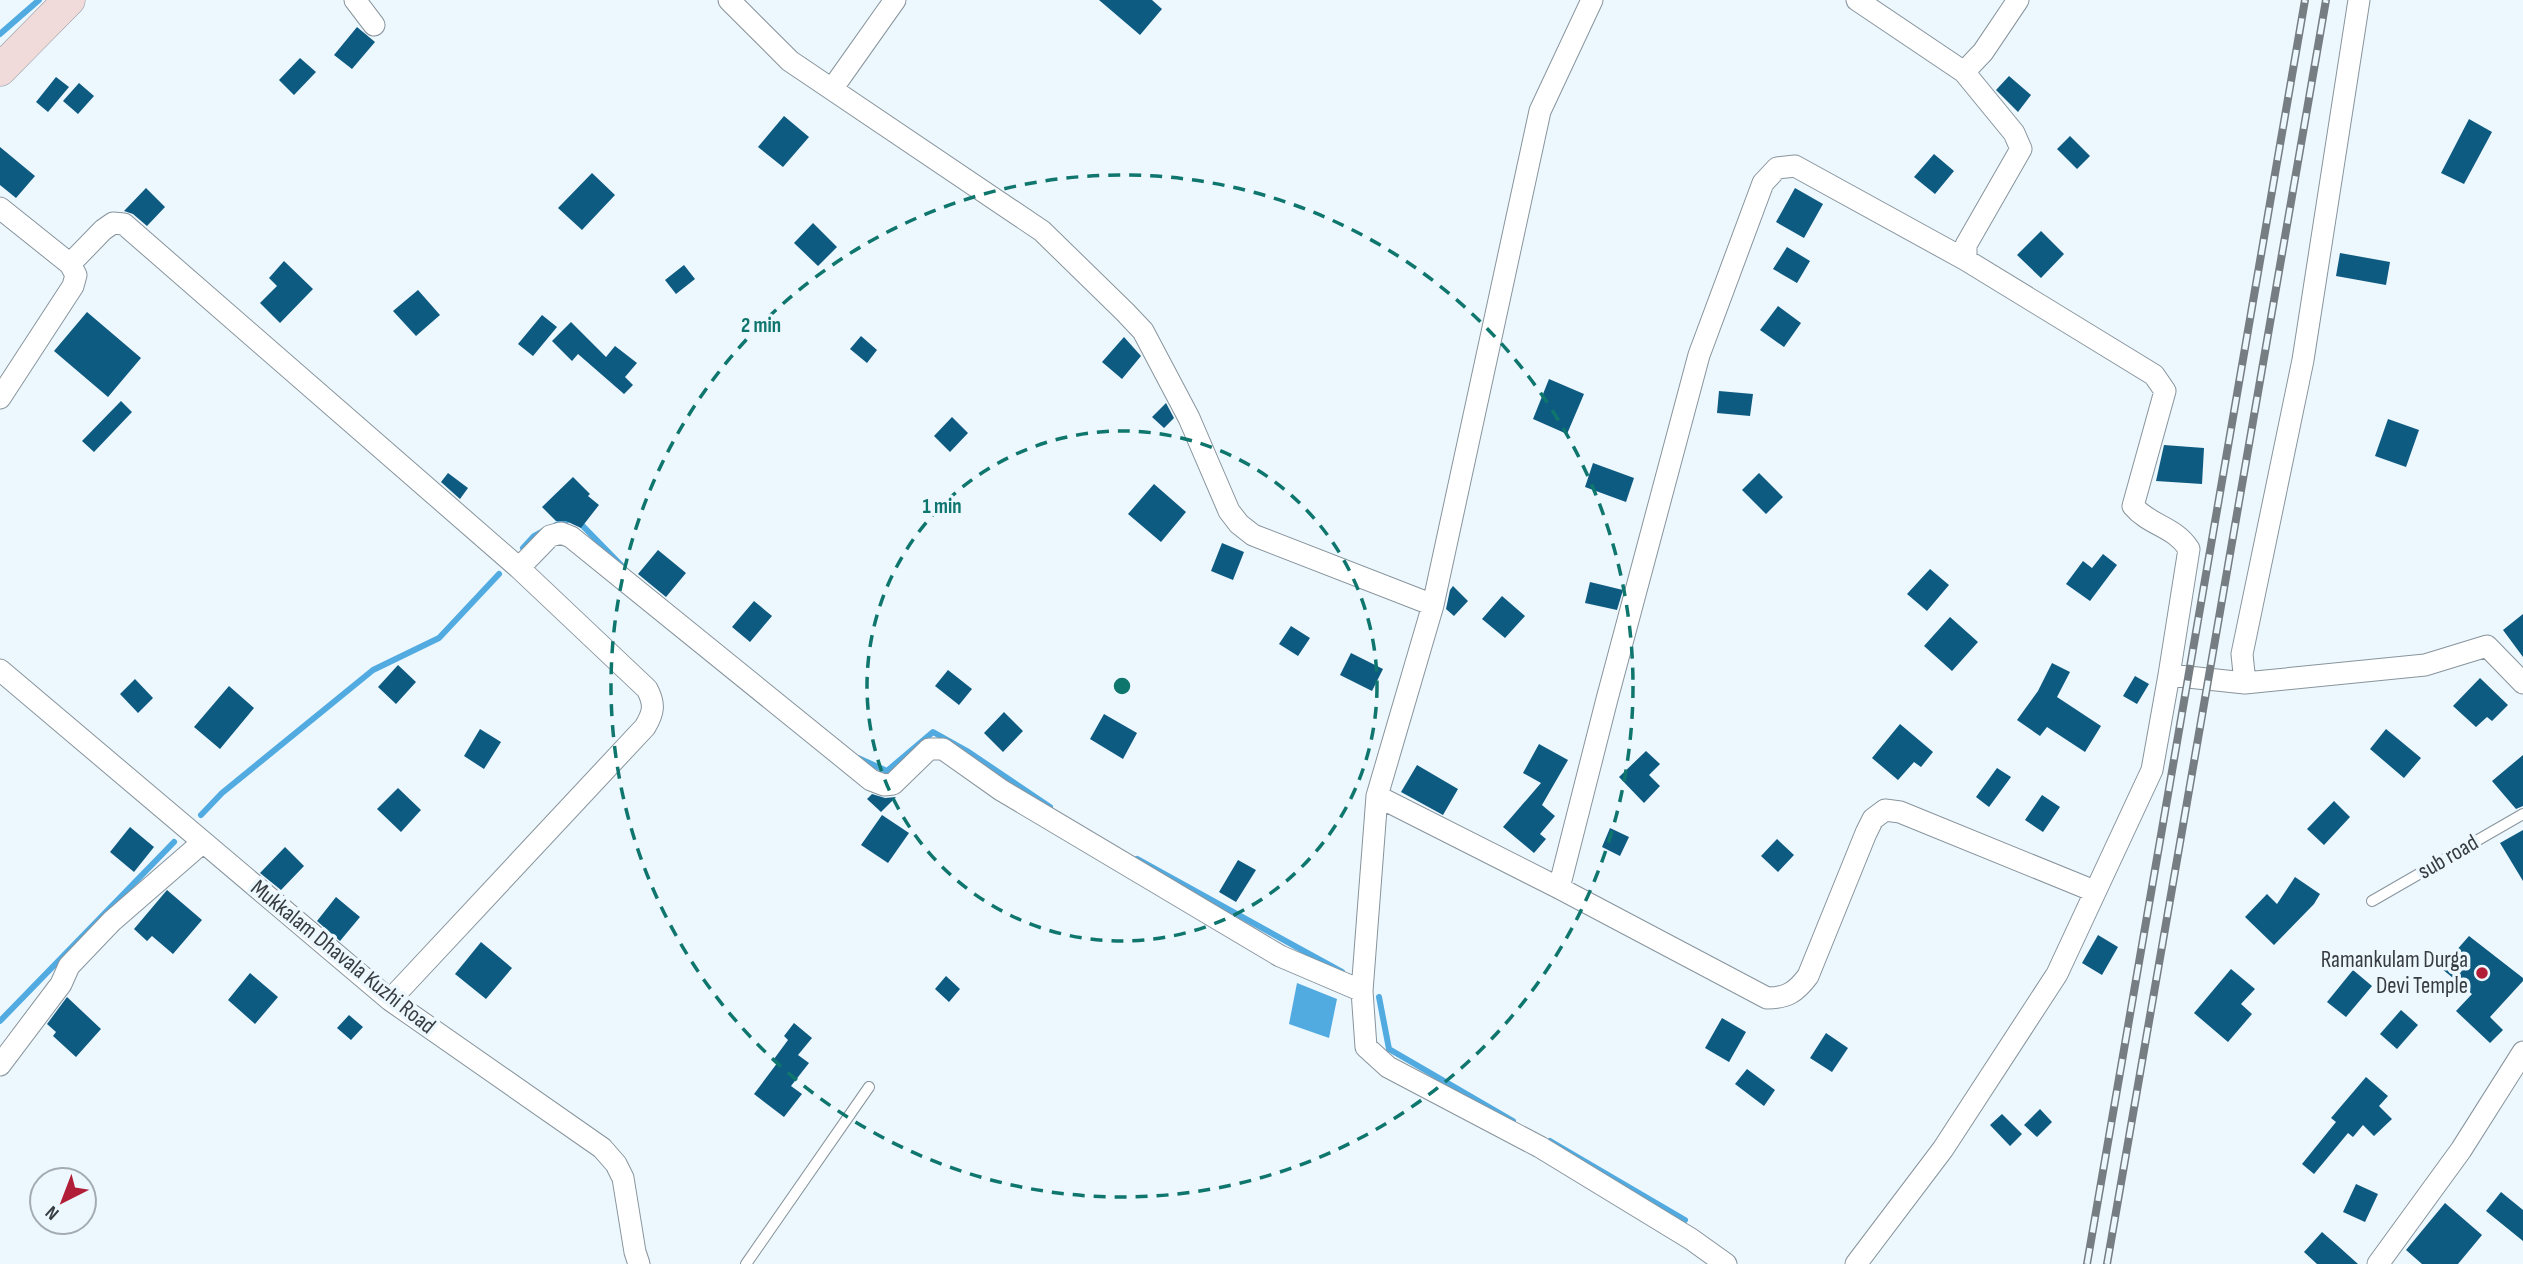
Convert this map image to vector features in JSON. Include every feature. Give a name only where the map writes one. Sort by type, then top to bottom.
[{"type":"main road","points":[[0,71],[69,0]]},
{"type":"street","points":[[355,0],[374,25]]},
{"type":"street","points":[[729,0],[790,61],[1042,231],[1143,331],[1189,418],[1229,511],[1239,524],[1253,535],[1433,605]]},
{"type":"street","points":[[832,89],[895,0]]},
{"type":"street","points":[[1592,0],[1539,111],[1433,605],[1377,796],[1362,991],[1366,1047],[1381,1062],[1540,1147],[1691,1239],[1726,1264]]},
{"type":"street","points":[[1857,0],[1964,72],[2014,133],[2021,149],[1966,245],[1966,260]]},
{"type":"street","points":[[1964,72],[1983,52],[2018,0]]},
{"type":"street","points":[[2245,683],[2242,654],[2303,360],[2359,0]]},
{"type":"street","points":[[1559,888],[1699,355],[1763,183],[1777,168],[1795,166],[1966,260],[2154,374],[2165,391],[2133,506],[2143,518],[2180,536],[2189,549],[2152,769],[2057,974],[1943,1149],[1856,1264]]},
{"type":"street","points":[[0,208],[70,264],[76,275],[73,286],[0,398]]},
{"type":"street","points":[[70,264],[103,230],[113,223],[124,224],[519,568],[647,689],[654,702],[652,716],[645,727],[390,999]]},
{"type":"street","points":[[519,568],[550,537],[561,533],[571,537],[871,780],[884,785],[893,784],[929,749],[943,749],[1001,790],[1280,956],[1362,991]]},
{"type":"street","points":[[2169,675],[2245,683],[2425,665],[2487,646],[2523,683]]},
{"type":"street","name":"Mukkalam Dhavala Kuzhi Road","points":[[0,670],[414,1019],[601,1148],[616,1164],[623,1178],[639,1264]]},
{"type":"street","points":[[1377,796],[1767,998],[1783,998],[1798,989],[1808,976],[1869,826],[1873,818],[1885,810],[1900,812],[2094,891]]},
{"type":"street","points":[[0,1065],[21,1033],[61,984],[69,966],[112,921],[203,842]]},
{"type":"street","points":[[2390,1260],[2523,1052]]},
{"type":"lane","name":"sub road","points":[[2372,901],[2523,814]]},
{"type":"lane","points":[[746,1264],[869,1087]]},
{"type":"water","points":[[1297,983],[1337,999],[1329,1038],[1289,1024]]},
{"type":"building","points":[[1099,0],[1152,0],[1162,9],[1140,35]]},
{"type":"building","points":[[357,27],[375,42],[352,69],[334,55]]},
{"type":"building","points":[[300,58],[316,72],[294,95],[279,80]]},
{"type":"building","points":[[2009,76],[2031,95],[2018,112],[1996,90]]},
{"type":"building","points":[[56,77],[69,87],[48,112],[36,102]]},
{"type":"building","points":[[79,83],[94,96],[78,114],[63,101]]},
{"type":"building","points":[[784,116],[809,137],[783,167],[758,147]]},
{"type":"building","points":[[2469,119],[2492,132],[2464,184],[2441,173]]},
{"type":"building","points":[[2070,136],[2090,156],[2077,169],[2057,149]]},
{"type":"building","points":[[0,147],[35,176],[16,198],[0,185]]},
{"type":"building","points":[[1934,154],[1954,171],[1935,194],[1914,177]]},
{"type":"building","points":[[592,173],[615,195],[582,230],[558,208]]},
{"type":"building","points":[[146,188],[165,207],[147,226],[133,214],[124,211]]},
{"type":"building","points":[[1795,188],[1823,204],[1804,238],[1776,222]]},
{"type":"building","points":[[813,223],[837,247],[818,266],[794,243]]},
{"type":"building","points":[[2041,231],[2064,254],[2041,278],[2017,255]]},
{"type":"building","points":[[1787,247],[1810,261],[1797,283],[1773,269]]},
{"type":"building","points":[[2340,253],[2390,262],[2386,285],[2336,276]]},
{"type":"building","points":[[284,261],[313,289],[280,323],[260,303],[277,286],[269,278]]},
{"type":"building","points":[[684,265],[695,279],[676,294],[665,280]]},
{"type":"building","points":[[418,290],[440,315],[416,336],[393,311]]},
{"type":"building","points":[[1778,306],[1801,323],[1784,347],[1760,330]]},
{"type":"building","points":[[87,312],[141,358],[108,397],[54,351]]},
{"type":"building","points":[[542,315],[557,327],[533,356],[518,344]]},
{"type":"building","points":[[571,322],[606,357],[615,346],[637,363],[625,377],[633,385],[624,394],[578,354],[572,361],[552,341]]},
{"type":"building","points":[[861,336],[877,350],[867,363],[850,349]]},
{"type":"building","points":[[1124,337],[1141,356],[1122,379],[1102,362]]},
{"type":"building","points":[[1549,379],[1584,394],[1567,434],[1533,419]]},
{"type":"building","points":[[1719,391],[1753,394],[1750,416],[1717,413]]},
{"type":"building","points":[[121,401],[132,412],[94,452],[82,441]]},
{"type":"building","points":[[1166,403],[1174,418],[1164,428],[1152,417]]},
{"type":"building","points":[[952,417],[968,433],[950,452],[934,436]]},
{"type":"building","points":[[2388,419],[2419,430],[2406,467],[2375,456]]},
{"type":"building","points":[[2164,445],[2204,448],[2202,484],[2156,481]]},
{"type":"building","points":[[1593,463],[1634,478],[1626,502],[1585,487]]},
{"type":"building","points":[[448,473],[468,488],[460,499],[441,482]]},
{"type":"building","points":[[1759,473],[1783,497],[1766,514],[1742,490]]},
{"type":"building","points":[[573,477],[599,505],[581,528],[566,521],[556,521],[542,507]]},
{"type":"building","points":[[1154,484],[1186,512],[1161,542],[1128,514]]},
{"type":"building","points":[[1222,543],[1244,552],[1233,580],[1211,571]]},
{"type":"building","points":[[658,550],[686,573],[666,597],[638,574]]},
{"type":"building","points":[[2103,554],[2117,565],[2090,601],[2066,584],[2083,561],[2092,568]]},
{"type":"building","points":[[1930,569],[1949,585],[1927,611],[1907,594]]},
{"type":"building","points":[[1590,582],[1623,590],[1617,610],[1585,603]]},
{"type":"building","points":[[1453,586],[1468,601],[1454,616],[1446,609]]},
{"type":"building","points":[[1502,596],[1525,616],[1505,638],[1482,619]]},
{"type":"building","points":[[754,601],[772,616],[750,642],[732,627]]},
{"type":"building","points":[[2523,614],[2523,657],[2503,630]]},
{"type":"building","points":[[1950,617],[1978,642],[1952,671],[1924,646]]},
{"type":"building","points":[[1291,626],[1310,638],[1298,656],[1279,644]]},
{"type":"building","points":[[1351,653],[1383,669],[1372,691],[1340,675]]},
{"type":"building","points":[[2052,663],[2070,672],[2057,697],[2101,726],[2085,752],[2047,727],[2040,736],[2017,720],[2038,691]]},
{"type":"building","points":[[398,665],[416,682],[396,704],[378,687]]},
{"type":"building","points":[[948,670],[972,689],[959,705],[935,686]]},
{"type":"building","points":[[2135,676],[2149,684],[2137,704],[2123,696]]},
{"type":"building","points":[[2480,678],[2508,705],[2492,721],[2487,717],[2476,727],[2453,706]]},
{"type":"building","points":[[135,679],[153,698],[138,713],[120,694]]},
{"type":"building","points":[[229,686],[254,708],[220,749],[194,727]]},
{"type":"building","points":[[1004,712],[1023,731],[1003,752],[984,733]]},
{"type":"building","points":[[1104,714],[1137,733],[1123,759],[1090,739]]},
{"type":"building","points":[[1900,724],[1933,752],[1921,767],[1914,762],[1898,780],[1872,758]]},
{"type":"building","points":[[480,729],[501,742],[484,769],[464,756]]},
{"type":"building","points":[[2386,729],[2421,758],[2404,778],[2370,749]]},
{"type":"building","points":[[1539,744],[1568,760],[1542,805],[1555,816],[1540,834],[1546,839],[1534,853],[1503,827],[1541,783],[1523,773]]},
{"type":"building","points":[[1646,751],[1660,764],[1649,775],[1660,786],[1644,803],[1619,777]]},
{"type":"building","points":[[2523,755],[2523,806],[2516,809],[2492,781]]},
{"type":"building","points":[[1417,765],[1458,789],[1443,815],[1401,792]]},
{"type":"building","points":[[1997,768],[2011,777],[1989,807],[1976,797]]},
{"type":"building","points":[[398,788],[421,810],[401,832],[377,809]]},
{"type":"building","points":[[872,794],[885,798],[896,797],[881,812],[867,799]]},
{"type":"building","points":[[2042,795],[2060,807],[2043,832],[2025,820]]},
{"type":"building","points":[[2334,801],[2350,817],[2324,845],[2307,829]]},
{"type":"building","points":[[882,815],[909,833],[888,863],[861,845]]},
{"type":"building","points":[[130,827],[154,847],[134,872],[110,852]]},
{"type":"building","points":[[1610,828],[1629,837],[1620,856],[1602,847]]},
{"type":"building","points":[[2523,830],[2523,881],[2500,843]]},
{"type":"building","points":[[1777,839],[1794,855],[1778,872],[1761,856]]},
{"type":"building","points":[[285,847],[304,866],[281,890],[260,873]]},
{"type":"building","points":[[1238,860],[1256,870],[1236,902],[1219,892]]},
{"type":"building","points":[[2295,877],[2320,894],[2314,904],[2274,945],[2245,917],[2267,894],[2277,904]]},
{"type":"building","points":[[167,890],[202,920],[173,954],[152,936],[147,941],[134,929]]},
{"type":"building","points":[[336,897],[360,917],[340,941],[317,921]]},
{"type":"building","points":[[2098,935],[2118,947],[2102,975],[2082,963]]},
{"type":"building","name":"Ramankulam Durga Devi Temple","points":[[2469,936],[2523,978],[2490,1017],[2503,1030],[2490,1043],[2456,1011],[2472,994],[2441,968]]},
{"type":"building","points":[[481,942],[512,968],[486,999],[455,974]]},
{"type":"building","points":[[2231,969],[2255,989],[2241,1004],[2252,1014],[2228,1042],[2194,1013]]},
{"type":"building","points":[[2353,970],[2372,986],[2346,1017],[2327,1002]]},
{"type":"building","points":[[250,973],[278,997],[255,1024],[228,1000]]},
{"type":"building","points":[[946,976],[960,989],[949,1002],[935,989]]},
{"type":"building","points":[[67,997],[101,1029],[76,1057],[53,1036],[56,1032],[47,1024]]},
{"type":"building","points":[[2401,1010],[2418,1025],[2397,1049],[2380,1034]]},
{"type":"building","points":[[349,1015],[363,1027],[351,1040],[337,1028]]},
{"type":"building","points":[[1722,1018],[1746,1032],[1729,1062],[1705,1048]]},
{"type":"building","points":[[794,1023],[812,1038],[798,1055],[809,1063],[791,1086],[802,1094],[784,1117],[754,1094],[778,1062],[774,1059],[788,1040],[784,1036]]},
{"type":"building","points":[[1826,1033],[1848,1048],[1832,1072],[1810,1058]]},
{"type":"building","points":[[1747,1069],[1775,1090],[1764,1106],[1735,1084]]},
{"type":"building","points":[[2366,1077],[2388,1096],[2379,1106],[2392,1119],[2374,1136],[2363,1125],[2353,1137],[2348,1133],[2314,1174],[2302,1164],[2336,1122],[2331,1118]]},
{"type":"building","points":[[2040,1109],[2052,1122],[2037,1137],[2024,1125]]},
{"type":"building","points":[[2002,1114],[2022,1134],[2010,1146],[1990,1125]]},
{"type":"building","points":[[2356,1184],[2378,1194],[2365,1222],[2343,1212]]},
{"type":"building","points":[[2501,1192],[2523,1210],[2523,1241],[2486,1211]]},
{"type":"building","points":[[2445,1203],[2482,1235],[2458,1264],[2422,1264],[2406,1250]]},
{"type":"building","points":[[2322,1232],[2358,1264],[2317,1264],[2304,1252]]},
{"type":"waterway","points":[[0,34],[39,0]]},
{"type":"waterway","points":[[556,525],[574,517],[622,566]]},
{"type":"waterway","points":[[523,548],[543,531]]},
{"type":"waterway","points":[[201,815],[222,793],[373,670],[439,638],[499,574]]},
{"type":"waterway","points":[[858,758],[887,771],[933,732],[967,751],[1050,807]]},
{"type":"waterway","points":[[0,1021],[174,842]]},
{"type":"waterway","points":[[1137,859],[1342,972]]},
{"type":"waterway","points":[[1379,997],[1389,1049],[1513,1121]]},
{"type":"waterway","points":[[1550,1141],[1685,1220]]},
{"type":"railway","points":[[2087,1264],[2305,0]]},
{"type":"railway","points":[[2107,1264],[2326,0]]},
{"type":"place","name":"Ramankulam Durga Devi Temple","points":[[2482,973]]}]
